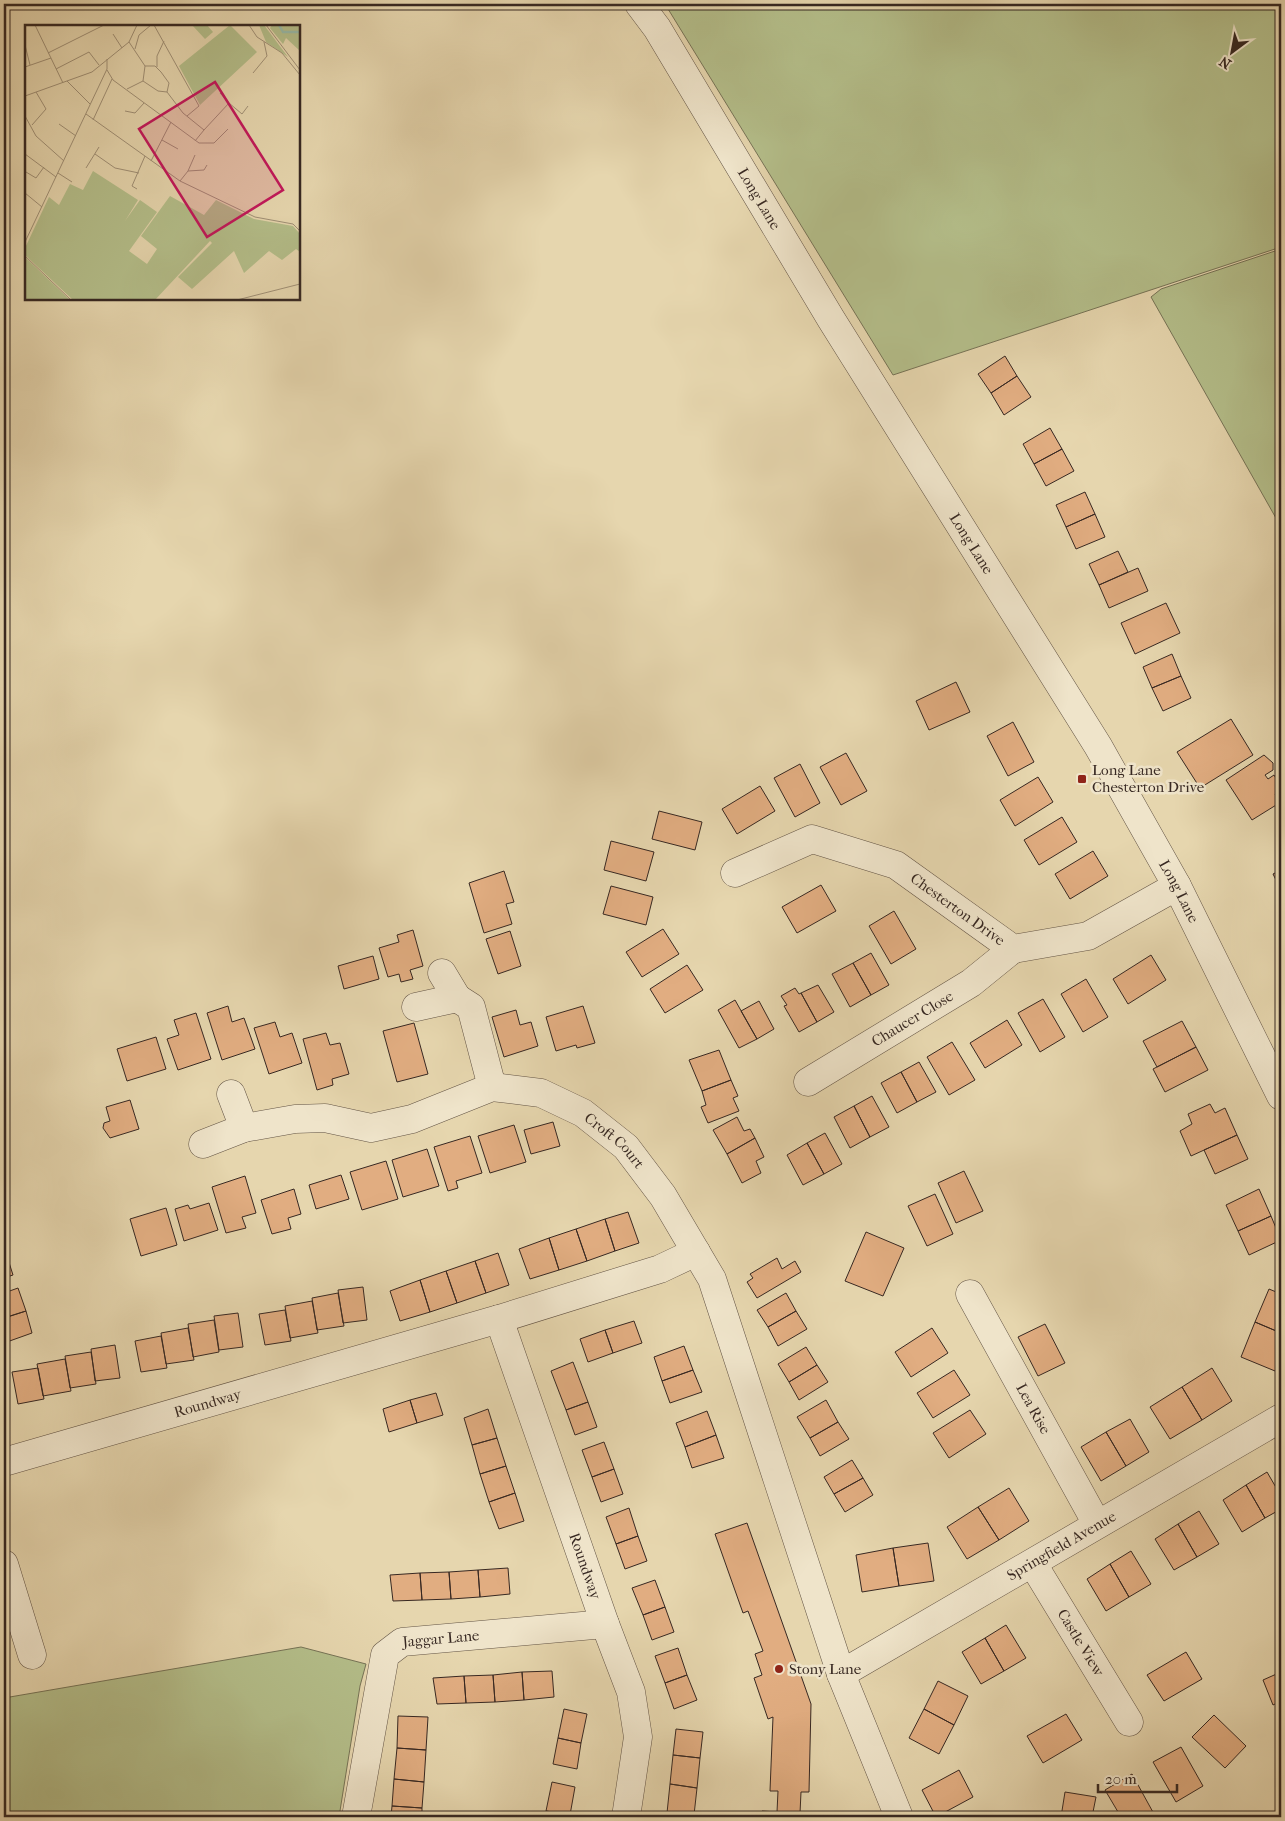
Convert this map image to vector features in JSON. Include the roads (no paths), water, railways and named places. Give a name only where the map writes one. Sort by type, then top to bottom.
[{"type":"street","name":"Long Lane","points":[[639,4],[657,28],[830,319],[1098,746],[1177,886],[1281,1096]]},
{"type":"street","name":"Chesterton Drive","points":[[735,873],[812,840],[896,865],[1014,949],[1088,936],[1177,886]]},
{"type":"street","name":"Chaucer Close","points":[[808,1082],[971,983],[1014,949]]},
{"type":"street","points":[[442,973],[458,998],[471,1006],[492,1087]]},
{"type":"street","points":[[416,1007],[458,998]]},
{"type":"street","name":"Croft Court","points":[[203,1144],[244,1128],[295,1119],[325,1118],[371,1128],[412,1119],[492,1087],[541,1093],[584,1113],[626,1147],[663,1196],[696,1252]]},
{"type":"street","points":[[231,1094],[244,1128]]},
{"type":"street","points":[[696,1252],[712,1279],[842,1674],[899,1817]]},
{"type":"street","name":"Roundway","points":[[4,1462],[499,1319],[660,1269],[696,1252]]},
{"type":"street","name":"Lea Rise","points":[[970,1294],[1097,1524]]},
{"type":"street","name":"Roundway","points":[[499,1319],[605,1624],[631,1692],[638,1737],[626,1817]]},
{"type":"street","name":"Springfield Avenue","points":[[842,1674],[1281,1418]]},
{"type":"street","points":[[4,1564],[32,1655]]},
{"type":"street","name":"Castle View","points":[[1033,1564],[1129,1722]]},
{"type":"street","name":"Jaggar Lane","points":[[356,1817],[385,1654],[402,1642],[605,1624]]},
{"type":"place","name":"Long Lane Chesterton Drive","points":[[1082,779]]},
{"type":"place","name":"Stony Lane","points":[[779,1669]]}]
